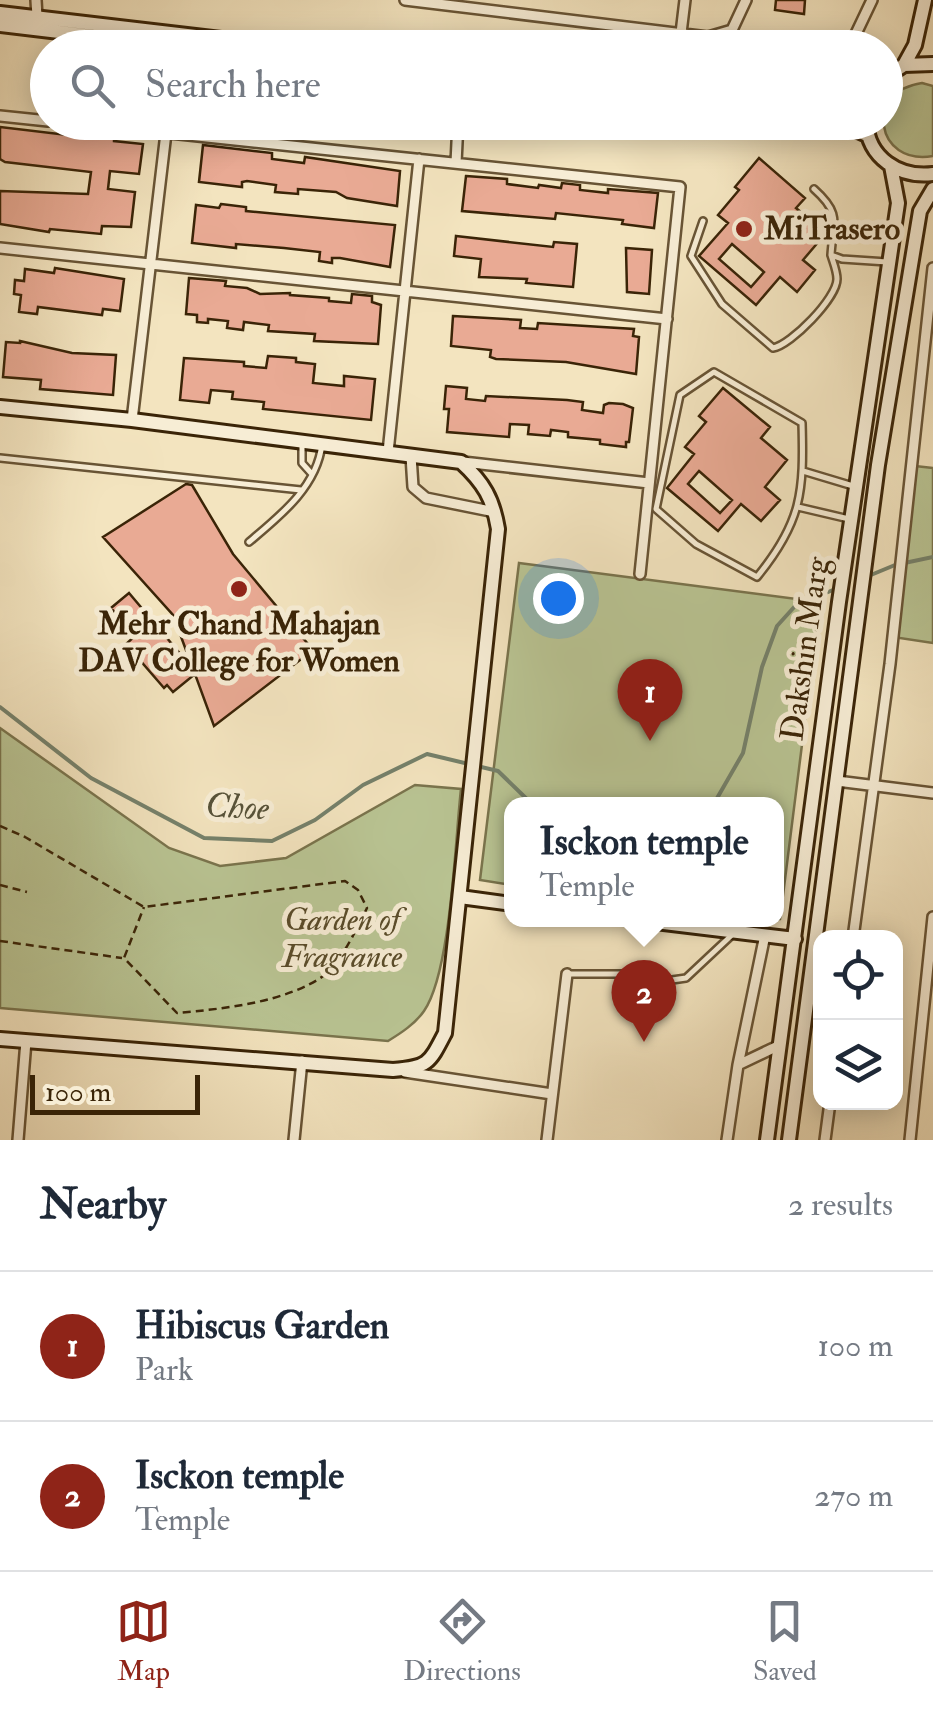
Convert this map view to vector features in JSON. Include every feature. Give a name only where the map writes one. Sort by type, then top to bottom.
[{"type":"main road","points":[[904,65],[915,45],[925,0]]},
{"type":"main road","points":[[0,13],[142,30]]},
{"type":"main road","points":[[0,25],[42,30]]},
{"type":"main road","points":[[904,65],[933,64]]},
{"type":"main road","points":[[870,140],[874,150],[891,166],[909,174],[933,174]]},
{"type":"main road","name":"Dakshin Marg","points":[[767,1140],[838,602],[898,203],[891,166]]},
{"type":"main road","name":"Dakshin Marg","points":[[789,1140],[878,465],[920,211],[933,188]]},
{"type":"main road","points":[[0,407],[461,462],[482,481],[498,529],[445,1032],[434,1054],[420,1068],[393,1070],[0,1039]]},
{"type":"main road","points":[[460,897],[504,903]]},
{"type":"main road","points":[[696,927],[795,939]]},
{"type":"street","points":[[36,0],[37,18]]},
{"type":"street","points":[[405,0],[649,30]]},
{"type":"street","points":[[681,30],[684,0]]},
{"type":"street","points":[[732,30],[746,0]]},
{"type":"street","points":[[858,30],[872,0]]},
{"type":"street","points":[[0,116],[30,118]]},
{"type":"street","points":[[132,420],[165,140]]},
{"type":"street","points":[[234,140],[680,186],[640,574]]},
{"type":"street","points":[[456,163],[457,140]]},
{"type":"street","points":[[388,452],[419,159]]},
{"type":"street","points":[[0,248],[667,319]]},
{"type":"street","points":[[854,930],[890,664],[933,268]]},
{"type":"street","points":[[410,456],[413,487],[426,498],[495,512]]},
{"type":"street","points":[[461,462],[650,483]]},
{"type":"street","points":[[837,781],[933,793]]},
{"type":"street","points":[[910,1140],[929,1008],[933,917]]},
{"type":"street","points":[[726,1140],[764,935]]},
{"type":"street","points":[[547,1140],[566,974]]},
{"type":"street","points":[[18,1140],[26,1041]]},
{"type":"street","points":[[738,1065],[781,1044]]},
{"type":"street","points":[[294,1140],[302,1061]]},
{"type":"street","points":[[393,1070],[552,1094]]},
{"type":"street","points":[[825,1140],[829,1110]]},
{"type":"lane","points":[[703,222],[691,256],[722,304],[772,348],[782,346],[796,336],[834,290],[837,278],[831,255],[836,230],[833,210],[814,189]]},
{"type":"lane","points":[[831,255],[890,262]]},
{"type":"lane","points":[[714,372],[802,423],[804,471],[788,535],[757,577],[696,544],[656,509],[680,395],[714,372]]},
{"type":"lane","points":[[302,441],[302,462],[311,473]]},
{"type":"lane","points":[[249,542],[295,503],[317,467],[322,444]]},
{"type":"lane","points":[[0,458],[301,490]]},
{"type":"lane","points":[[804,471],[856,487]]},
{"type":"lane","points":[[798,506],[851,520]]},
{"type":"lane","points":[[566,974],[636,974],[658,982],[686,978],[736,932]]},
{"type":"path","points":[[0,826],[144,907],[345,881],[358,890],[368,908],[328,972],[294,990],[231,1008],[177,1013],[124,958],[0,941]]},
{"type":"path","points":[[0,885],[27,892]]},
{"type":"path","points":[[124,958],[144,907]]},
{"type":"green space","points":[[922,83],[933,86],[933,156],[913,156],[899,150],[890,140],[903,140],[903,89]]},
{"type":"green space","points":[[915,466],[933,468],[933,643],[893,637]]},
{"type":"green space","points":[[519,563],[820,602],[784,887],[784,797],[504,797],[504,884],[480,880]]},
{"type":"green space","name":"Garden of Fragrance","points":[[0,728],[169,848],[220,866],[286,858],[415,785],[461,789],[446,937],[433,992],[424,1011],[388,1041],[0,1008]]},
{"type":"building","points":[[776,0],[805,0],[804,14],[775,10]]},
{"type":"building","points":[[0,127],[30,131],[30,140],[143,144],[139,174],[110,171],[108,189],[135,192],[131,227],[102,226],[101,234],[50,229],[49,232],[0,224],[0,191],[88,194],[91,172],[0,159]]},
{"type":"building","points":[[203,145],[272,153],[272,159],[304,163],[305,157],[400,171],[397,206],[347,198],[336,192],[275,192],[276,185],[247,181],[242,182],[242,187],[199,182]]},
{"type":"building","name":"MiTrasero","points":[[759,158],[805,198],[796,208],[826,233],[803,260],[815,270],[797,292],[780,277],[756,305],[699,256],[728,223],[718,215],[739,190],[735,187]],"holes":[[[732,244],[764,272],[751,287],[719,259]]]},
{"type":"building","points":[[466,176],[507,179],[507,184],[538,188],[561,188],[562,183],[580,185],[580,190],[608,193],[608,189],[658,193],[654,228],[622,224],[623,220],[556,213],[555,219],[462,211]]},
{"type":"building","points":[[221,204],[246,207],[246,211],[395,225],[390,267],[340,258],[332,258],[332,263],[319,261],[320,252],[192,243],[196,205],[219,208]]},
{"type":"building","points":[[456,236],[553,247],[554,242],[577,244],[573,287],[526,283],[527,279],[479,277],[481,259],[454,256]]},
{"type":"building","points":[[626,248],[652,250],[649,294],[627,292]]},
{"type":"building","points":[[55,268],[124,279],[120,311],[103,309],[102,315],[38,307],[37,314],[19,312],[21,295],[14,294],[15,280],[24,281],[25,269],[54,273]]},
{"type":"building","points":[[189,278],[226,281],[225,286],[260,294],[290,293],[329,301],[351,303],[352,294],[372,296],[372,302],[381,305],[378,344],[314,341],[315,334],[268,331],[269,325],[244,322],[243,330],[227,328],[228,321],[197,322],[197,315],[186,314]]},
{"type":"building","points":[[453,316],[521,320],[520,328],[537,329],[538,323],[634,329],[633,336],[639,337],[636,374],[566,362],[496,359],[490,357],[491,350],[451,346]]},
{"type":"building","points":[[20,341],[72,353],[116,355],[113,395],[40,389],[41,380],[3,377],[6,342]]},
{"type":"building","points":[[268,356],[315,364],[313,383],[344,386],[344,376],[375,379],[371,420],[263,409],[264,402],[232,399],[233,392],[211,390],[209,403],[180,400],[184,358],[244,362],[244,366],[266,368]]},
{"type":"building","points":[[446,386],[467,388],[466,399],[485,401],[486,396],[567,400],[583,402],[582,410],[603,413],[604,405],[623,404],[633,408],[629,442],[626,447],[600,444],[600,440],[568,437],[568,432],[551,430],[550,436],[528,434],[529,425],[510,424],[509,437],[447,432]]},
{"type":"building","points":[[723,388],[770,427],[761,438],[787,460],[765,487],[780,500],[761,521],[741,504],[718,531],[667,488],[694,454],[685,447],[706,422],[699,416]],"holes":[[[699,471],[732,500],[720,513],[688,484]]]},
{"type":"building","points":[[186,484],[192,485],[233,554],[313,650],[214,726],[195,674],[173,692],[167,685],[164,688],[126,644],[135,636],[111,608],[129,593],[193,669],[173,615],[103,537]]},
{"type":"waterway","name":"Choe","points":[[866,577],[895,565],[933,557]]},
{"type":"waterway","name":"Choe","points":[[718,797],[743,753],[762,667],[777,626],[796,605],[838,588]]},
{"type":"waterway","name":"Choe","points":[[0,707],[91,778],[204,838],[272,841],[315,820],[363,785],[427,754],[498,771],[525,797]]},
{"type":"place","name":"MiTrasero","points":[[744,229]]},
{"type":"place","name":"Mehr Chand Mahajan DAV College for Women","points":[[239,589]]},
{"type":"place","name":"Hibiscus Garden","points":[[650,741]]},
{"type":"place","name":"Isckon temple","points":[[644,1042]]}]
